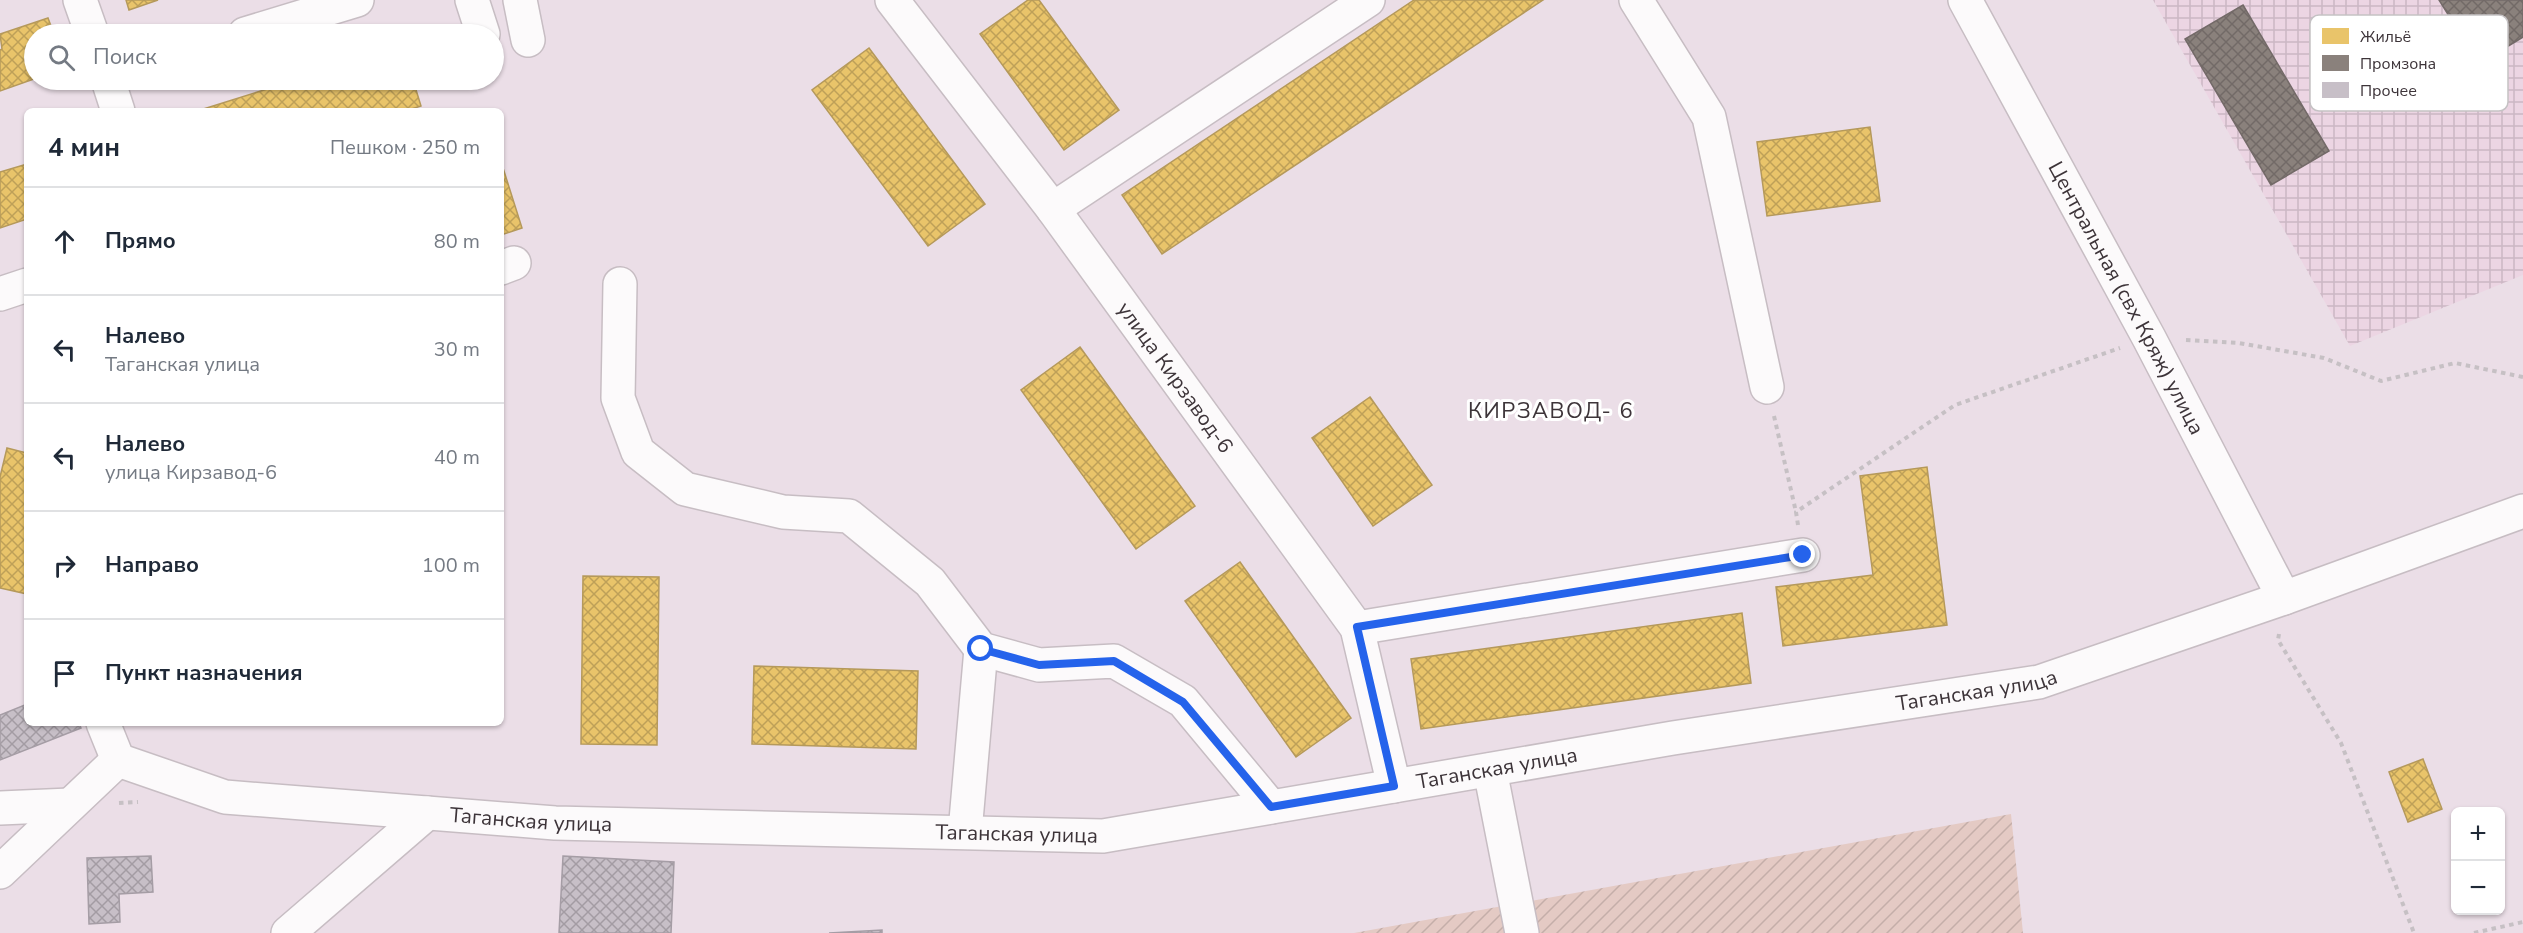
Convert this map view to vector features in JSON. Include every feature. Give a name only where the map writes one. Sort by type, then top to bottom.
[{"type":"street","points":[[80,0],[88,24]]},
{"type":"street","points":[[278,24],[357,0]]},
{"type":"street","points":[[472,0],[480,24]]},
{"type":"street","points":[[520,0],[528,40]]},
{"type":"street","name":"улица Кирзавод-6","points":[[892,0],[1053,209],[1357,627],[1394,786]]},
{"type":"street","points":[[1053,209],[1368,0]]},
{"type":"street","points":[[1636,0],[1708,117],[1767,387]]},
{"type":"street","name":"Центральная (свх Кряж) улица","points":[[1965,0],[2150,338],[2284,598]]},
{"type":"street","points":[[111,90],[117,108]]},
{"type":"street","points":[[620,284],[618,398],[638,453],[685,489],[783,512],[849,516],[930,582],[981,649],[1039,665],[1114,661],[1183,702],[1271,807]]},
{"type":"street","points":[[0,294],[24,286]]},
{"type":"street","name":"Таганская улица","points":[[118,760],[225,797],[555,823],[1103,836],[1672,738],[2039,682],[2284,598],[2523,511]]},
{"type":"street","points":[[1357,627],[1803,555]]},
{"type":"street","points":[[965,832],[981,649]]},
{"type":"street","points":[[0,872],[118,760],[104,726]]},
{"type":"street","points":[[1490,770],[1522,933]]},
{"type":"street","points":[[0,808],[70,805]]},
{"type":"street","points":[[288,933],[427,813]]},
{"type":"path","points":[[1796,512],[1955,405],[2150,338],[2239,343],[2324,358],[2380,381],[2455,363],[2523,376]]},
{"type":"path","points":[[1767,387],[1796,512],[1803,555]]},
{"type":"path","points":[[2284,598],[2278,640],[2341,743],[2414,933]]},
{"type":"path","points":[[2474,933],[2523,922]]},
{"type":"shaded area","points":[[2153,0],[2523,0],[2523,275],[2350,346]]},
{"type":"shaded area","points":[[2011,814],[2023,933],[1354,933]]},
{"type":"building: Жильё","points":[[126,0],[158,0],[129,10]]},
{"type":"building: Жильё","points":[[1028,0],[1039,0],[1119,110],[1064,150],[980,34]]},
{"type":"building: Жильё","points":[[1414,0],[1543,0],[1162,254],[1122,195]]},
{"type":"building: Жильё","points":[[48,18],[50,24],[30,24]]},
{"type":"building: Жильё","points":[[24,26],[24,83],[0,91],[0,50],[2,49],[0,34]]},
{"type":"building: Жильё","points":[[869,48],[985,204],[928,246],[812,90]]},
{"type":"building: Жильё","points":[[264,90],[416,90],[421,106],[415,108],[207,108]]},
{"type":"building: Жильё","points":[[1870,127],[1880,201],[1767,216],[1757,142]]},
{"type":"building: Жильё","points":[[24,165],[24,220],[0,228],[0,172]]},
{"type":"building: Жильё","points":[[504,171],[522,228],[504,234]]},
{"type":"building: Жильё","points":[[1080,347],[1195,506],[1136,549],[1021,390]]},
{"type":"building: Жильё","points":[[1370,397],[1432,485],[1373,526],[1312,438]]},
{"type":"building: Жильё","points":[[7,448],[24,452],[24,593],[0,588],[0,477]]},
{"type":"building: Жильё","points":[[1927,467],[1947,625],[1783,646],[1776,587],[1873,575],[1860,476]]},
{"type":"building: Жильё","points":[[1240,562],[1351,718],[1296,757],[1185,601]]},
{"type":"building: Жильё","points":[[583,576],[659,577],[657,745],[581,744]]},
{"type":"building: Жильё","points":[[1742,613],[1751,683],[1421,729],[1411,659]]},
{"type":"building: Жильё","points":[[754,666],[918,671],[916,749],[752,744]]},
{"type":"building: Жильё","points":[[2423,759],[2442,809],[2408,822],[2389,772]]},
{"type":"building: Промзона","points":[[2439,0],[2523,0],[2523,37],[2508,46],[2508,15],[2448,15]]},
{"type":"building: Промзона","points":[[2243,5],[2329,151],[2271,185],[2185,39]]},
{"type":"building: Прочее","points":[[24,705],[24,726],[80,726],[81,728],[0,760],[0,715]]},
{"type":"building: Прочее","points":[[151,856],[153,892],[119,894],[120,922],[89,924],[87,858]]},
{"type":"building: Прочее","points":[[563,856],[674,862],[671,933],[559,933]]},
{"type":"building: Прочее","points":[[882,930],[882,933],[829,933]]},
{"type":"district","name":"КИРЗАВОД- 6","points":[[1551,411]]},
{"type":"route","points":[[981,649],[1039,665],[1114,661],[1183,702],[1271,807],[1394,786],[1357,627],[1803,555]]}]
